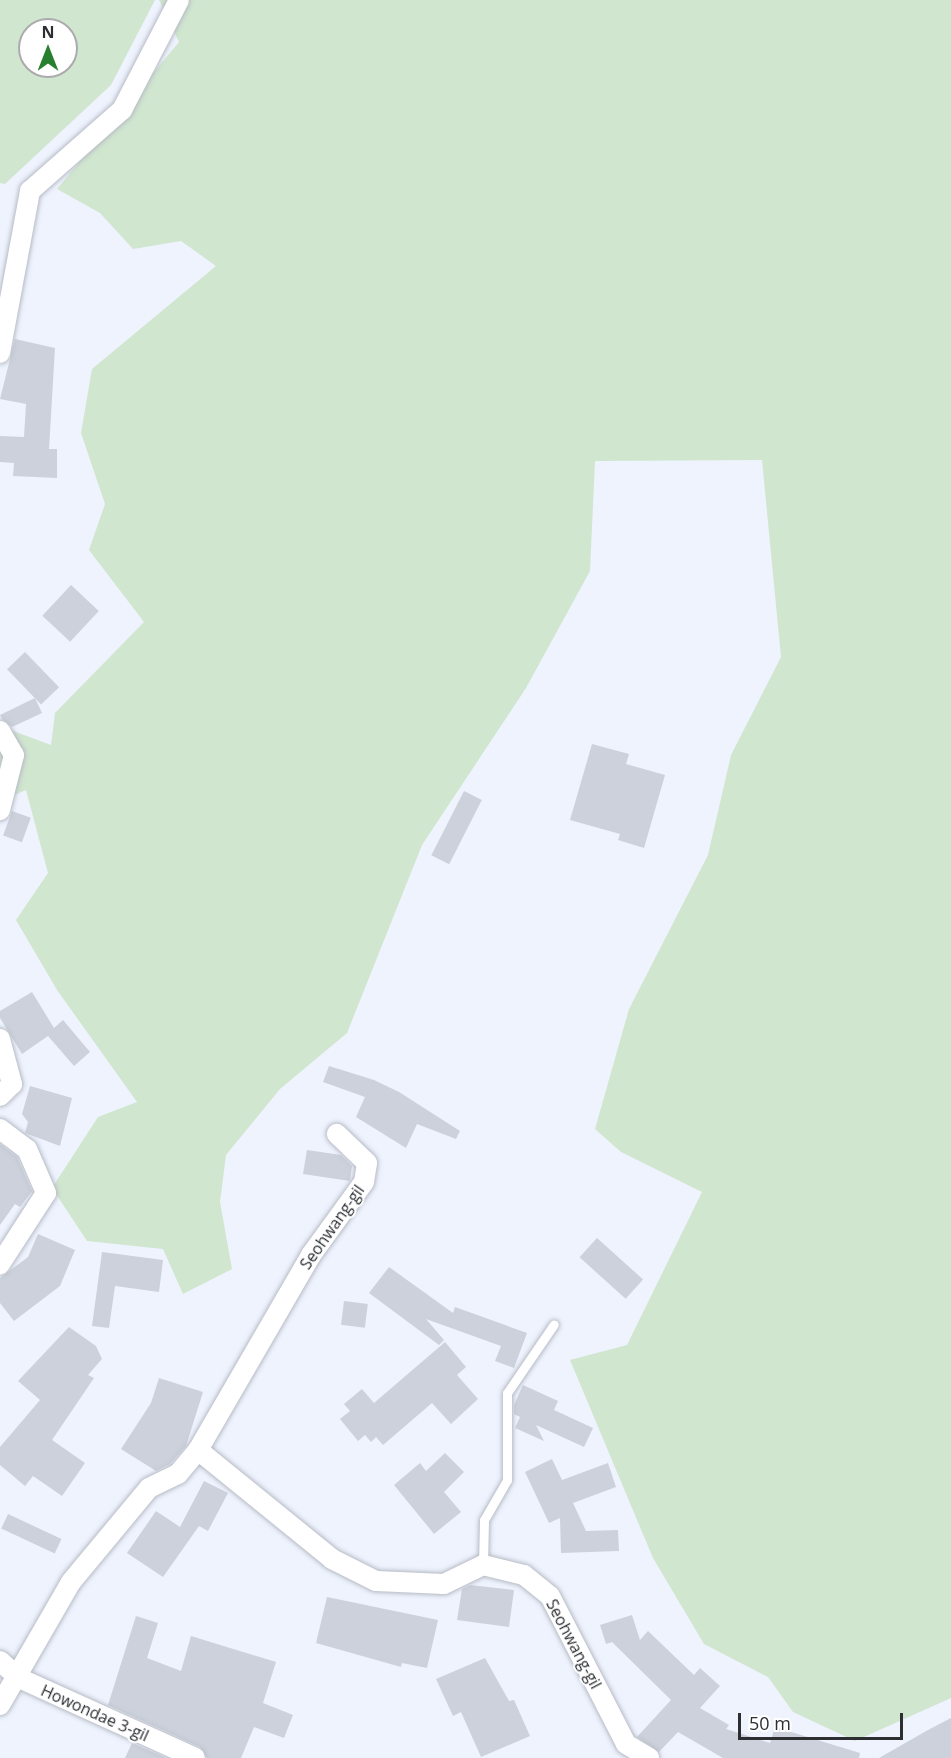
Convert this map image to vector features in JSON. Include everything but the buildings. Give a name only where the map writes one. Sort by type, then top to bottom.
[{"type":"street","points":[[0,353],[30,191],[122,110],[179,0]]},
{"type":"street","points":[[0,731],[14,755],[0,810]]},
{"type":"street","points":[[0,1040],[12,1084],[0,1096]]},
{"type":"street","points":[[0,1129],[27,1149],[46,1193],[0,1264]]},
{"type":"street","name":"Seohwang-gil","points":[[0,1705],[19,1678],[71,1582],[149,1488],[178,1474],[198,1450],[311,1256],[364,1182],[367,1163],[337,1134]]},
{"type":"street","points":[[198,1450],[333,1559],[376,1581],[444,1584],[483,1565]]},
{"type":"street","name":"Seohwang-gil","points":[[483,1565],[524,1575],[550,1596],[626,1744],[649,1758]]},
{"type":"street","name":"Howondae 3-gil","points":[[0,1661],[19,1678],[195,1758]]},
{"type":"lane","points":[[483,1565],[484,1520],[507,1480],[507,1393],[554,1324]]},
{"type":"green space","points":[[0,0],[155,0],[111,85],[5,184],[0,183]]},
{"type":"green space","points":[[159,0],[951,0],[951,1698],[855,1741],[793,1712],[768,1677],[704,1644],[653,1558],[570,1360],[627,1345],[702,1192],[621,1152],[595,1129],[629,1009],[708,855],[731,755],[781,657],[762,460],[595,461],[590,571],[526,688],[422,845],[347,1033],[280,1089],[226,1155],[220,1202],[232,1269],[183,1294],[163,1249],[87,1241],[52,1188],[98,1117],[137,1102],[57,990],[16,920],[48,873],[26,790],[0,801],[0,726],[51,745],[55,713],[144,622],[89,550],[105,504],[81,433],[92,369],[216,266],[181,241],[133,249],[100,213],[57,189],[179,42]]}]
